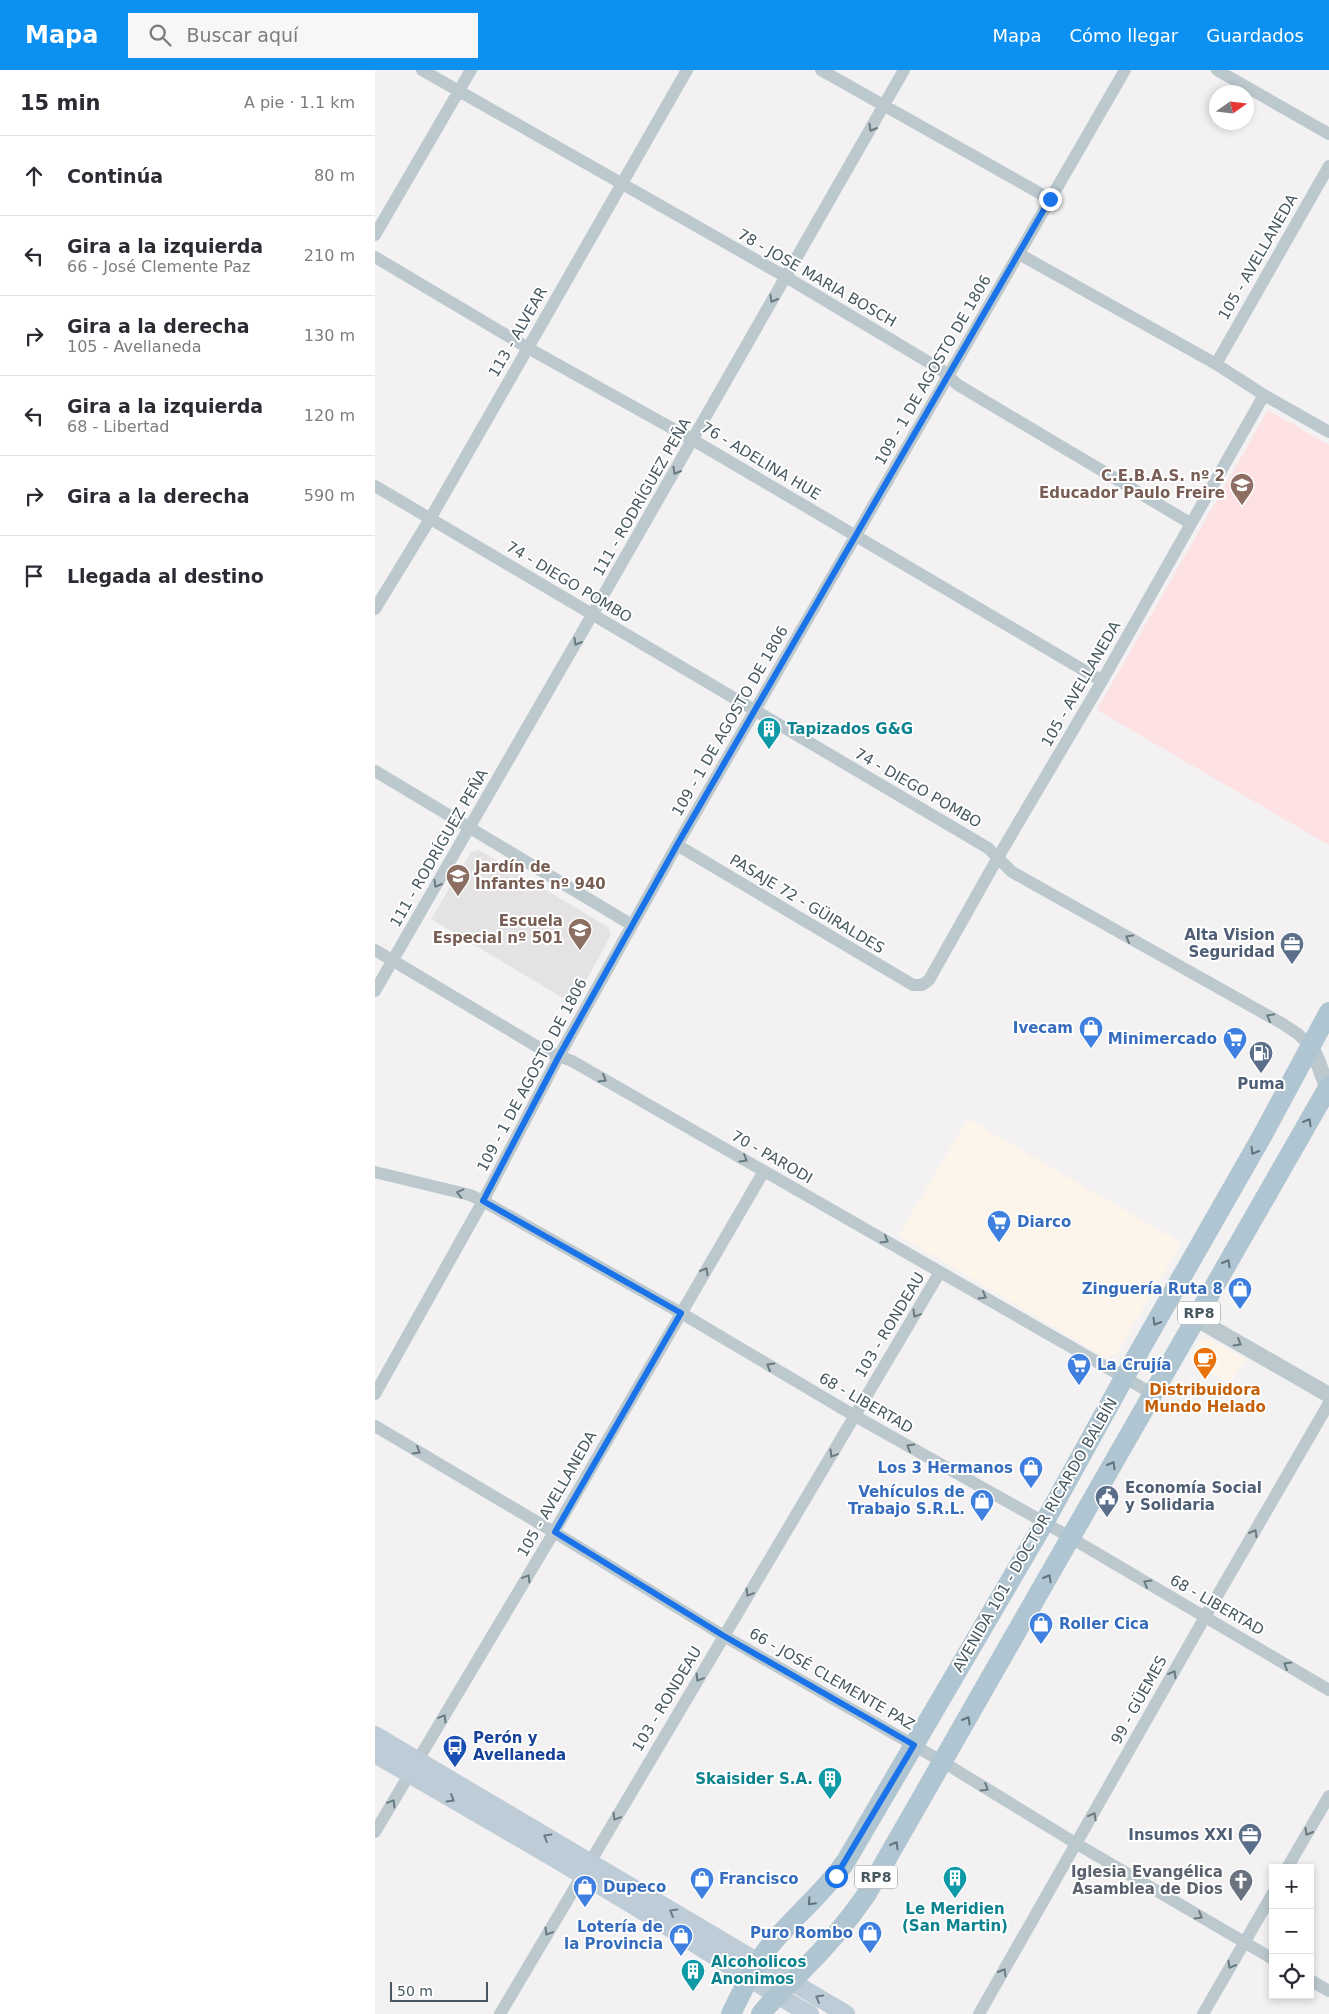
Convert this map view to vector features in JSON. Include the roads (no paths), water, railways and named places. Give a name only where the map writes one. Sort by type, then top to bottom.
[{"type":"main road","name":"AVENIDA 101 - DOCTOR RICARDO BALBÍN","points":[[731,2014],[753,1971],[778,1937],[836,1876],[1044,1523],[1124,1378],[1265,1131],[1329,1012]]},
{"type":"main road","name":"RP8","points":[[761,2014],[775,1996],[818,1954],[859,1904],[943,1762],[1195,1318],[1329,1088]]},
{"type":"main road","points":[[375,1735],[413,1767],[586,1869],[753,1971],[792,1981],[846,2014]]},
{"type":"main road","points":[[375,1754],[413,1767]]},
{"type":"main road","points":[[753,1971],[775,1996],[811,2014]]},
{"type":"street","name":"78 - JOSE MARIA BOSCH","points":[[422,70],[786,277],[940,369],[958,386],[1190,523]]},
{"type":"street","points":[[375,235],[471,70]]},
{"type":"street","name":"113 - ALVEAR","points":[[375,609],[430,518],[687,70]]},
{"type":"street","points":[[821,70],[1050,199]]},
{"type":"street","name":"111 - RODRÍGUEZ PEÑA","points":[[375,990],[592,616],[904,70]]},
{"type":"street","name":"109 - 1 DE AGOSTO DE 1806","points":[[375,1394],[483,1201],[559,1056],[631,925],[1125,70]]},
{"type":"street","points":[[1217,70],[1329,134]]},
{"type":"street","name":"105 - AVELLANEDA","points":[[1216,364],[1329,166]]},
{"type":"street","points":[[1019,254],[1216,364],[1264,396],[1329,432]]},
{"type":"street","name":"76 - ADELINA HUE","points":[[375,257],[528,348],[693,440],[1102,681]]},
{"type":"street","name":"105 - AVELLANEDA","points":[[922,986],[929,980],[997,858],[1102,681],[1190,523],[1264,396]]},
{"type":"street","name":"74 - DIEGO POMBO","points":[[375,486],[592,616],[988,848],[1012,872],[1283,1024],[1298,1034],[1310,1046]]},
{"type":"street","points":[[375,771],[631,925]]},
{"type":"street","name":"PASAJE 72 - GÜIRALDES","points":[[677,845],[913,985],[922,986]]},
{"type":"street","name":"70 - PARODI","points":[[375,950],[543,1050],[572,1061],[1153,1394]]},
{"type":"street","points":[[1310,1046],[1318,1060],[1322,1077],[1329,1088]]},
{"type":"street","name":"105 - AVELLANEDA","points":[[375,1832],[555,1532],[764,1171]]},
{"type":"street","name":"68 - LIBERTAD","points":[[375,1172],[470,1195],[483,1201],[681,1313],[855,1416],[1071,1538],[1329,1690]]},
{"type":"street","name":"103 - RONDEAU","points":[[500,2014],[941,1272]]},
{"type":"street","points":[[1195,1318],[1329,1395]]},
{"type":"street","name":"99 - GÜEMES","points":[[979,2014],[1329,1404]]},
{"type":"street","name":"66 - JOSÉ CLEMENTE PAZ","points":[[375,1426],[555,1532],[724,1636],[943,1762],[1077,1844],[1269,1957]]},
{"type":"street","points":[[1289,1864],[1329,1796]]},
{"type":"street","points":[[1203,2014],[1269,1900]]},
{"type":"street","points":[[1314,1982],[1329,1991]]},
{"type":"place","name":"C.E.B.A.S. nº 2 Educador Paulo Freire","points":[[1242,506]]},
{"type":"place","name":"Tapizados G&G","points":[[769,750]]},
{"type":"place","name":"Jardín de Infantes nº 940","points":[[458,897]]},
{"type":"place","name":"Escuela Especial nº 501","points":[[580,951]]},
{"type":"place","name":"Alta Vision Seguridad","points":[[1292,965]]},
{"type":"place","name":"Ivecam","points":[[1091,1049]]},
{"type":"place","name":"Minimercado","points":[[1235,1060]]},
{"type":"place","name":"Puma","points":[[1261,1074]]},
{"type":"place","name":"Diarco","points":[[999,1243]]},
{"type":"place","name":"Zinguería Ruta 8","points":[[1240,1310]]},
{"type":"place","name":"Distribuidora Mundo Helado","points":[[1205,1380]]},
{"type":"place","name":"La Crujía","points":[[1079,1386]]},
{"type":"place","name":"Los 3 Hermanos","points":[[1031,1489]]},
{"type":"place","name":"Economía Social y Solidaria","points":[[1107,1518]]},
{"type":"place","name":"Vehículos de Trabajo S.R.L.","points":[[982,1522]]},
{"type":"place","name":"Roller Cica","points":[[1041,1645]]},
{"type":"place","name":"Perón y Avellaneda","points":[[455,1768]]},
{"type":"place","name":"Skaisider S.A.","points":[[830,1800]]},
{"type":"place","name":"Insumos XXI","points":[[1250,1856]]},
{"type":"place","name":"Le Meridien (San Martin)","points":[[955,1899]]},
{"type":"place","name":"Francisco","points":[[702,1900]]},
{"type":"place","name":"Iglesia Evangélica Asamblea de Dios","points":[[1241,1902]]},
{"type":"place","name":"Dupeco","points":[[585,1908]]},
{"type":"place","name":"Puro Rombo","points":[[870,1954]]},
{"type":"place","name":"Lotería de la Provincia","points":[[681,1957]]},
{"type":"place","name":"Alcoholicos Anonimos","points":[[693,1992]]}]
